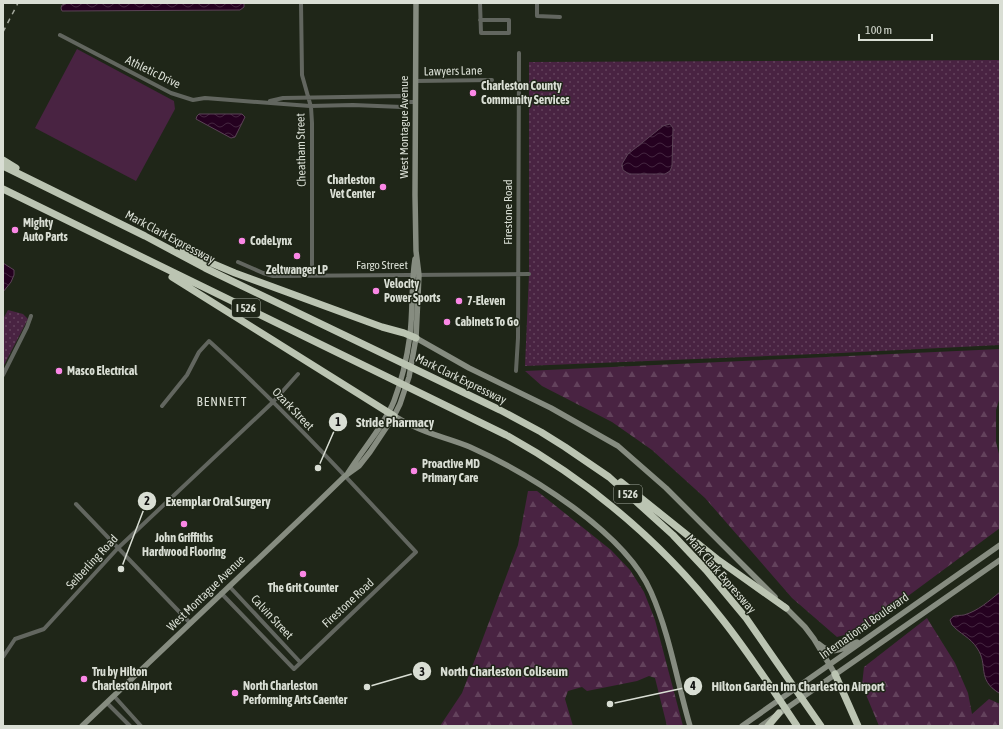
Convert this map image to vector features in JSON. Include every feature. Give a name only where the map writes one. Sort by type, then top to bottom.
[{"type":"highway","points":[[3,160],[41,184]]},
{"type":"highway","name":"Mark Clark Expressway","points":[[3,166],[145,236],[205,268],[500,410],[558,442],[609,477],[673,535],[706,570],[734,603],[821,726]]},
{"type":"highway","name":"I 526","points":[[3,189],[424,394],[526,446],[574,476],[613,506],[654,542],[690,580],[730,630],[797,725]]},
{"type":"highway","points":[[145,236],[235,273],[382,327],[413,336]]},
{"type":"highway","points":[[110,242],[186,285],[391,414]]},
{"type":"highway","points":[[558,442],[579,452],[606,469],[717,559],[786,608]]},
{"type":"highway","points":[[835,674],[858,726]]},
{"type":"highway","points":[[768,726],[779,713]]},
{"type":"main road","name":"West Montague Avenue","points":[[82,726],[345,476],[391,414],[413,336],[416,275],[416,3]]},
{"type":"main road","points":[[413,336],[469,368],[551,408],[618,446],[666,488],[805,627],[835,674]]},
{"type":"main road","points":[[391,414],[412,426],[468,447],[501,462],[558,497],[595,524],[621,548],[639,570],[651,591],[661,618],[690,726]]},
{"type":"main road","name":"International Boulevard","points":[[742,726],[1000,545]]},
{"type":"main road","name":"International Boulevard","points":[[761,726],[1000,560]]},
{"type":"main road","points":[[814,640],[829,651],[837,651],[870,636]]},
{"type":"street","name":"Cheatham Street","points":[[301,3],[301,66],[310,106],[312,123],[312,275]]},
{"type":"street","points":[[480,3],[480,20],[481,33],[509,33],[509,20],[480,20]]},
{"type":"street","points":[[537,3],[537,16],[560,17]]},
{"type":"street","name":"Athletic Drive","points":[[60,35],[152,84],[171,93],[193,100],[205,98],[310,106],[353,105],[402,107],[408,102],[415,102]]},
{"type":"street","name":"Firestone Road","points":[[516,371],[518,338],[519,53]]},
{"type":"street","name":"Lawyers Lane","points":[[415,82],[492,80]]},
{"type":"street","name":"Athletic Drive","points":[[268,102],[283,98],[403,96],[408,102]]},
{"type":"street","name":"Fargo Street","points":[[238,262],[273,276],[529,274]]},
{"type":"street","points":[[3,375],[31,316]]},
{"type":"street","name":"Ozark Street","points":[[162,406],[187,375],[200,352],[209,341],[250,378],[416,552]]},
{"type":"street","name":"Seiberling Road","points":[[3,657],[15,639],[44,629],[118,548],[273,402],[298,374]]},
{"type":"street","points":[[76,504],[190,623]]},
{"type":"street","name":"Firestone Road","points":[[294,669],[416,552]]},
{"type":"street","name":"Calvin Street","points":[[228,586],[300,662]]},
{"type":"street","name":"Calvin Street","points":[[221,593],[294,669]]},
{"type":"street","points":[[114,696],[142,726]]},
{"type":"street","points":[[107,703],[130,726]]},
{"type":"green space","points":[[77,49],[174,101],[175,109],[136,181],[35,128]]},
{"type":"green space","points":[[1000,60],[1000,345],[525,366],[529,274],[529,62]]},
{"type":"green space","points":[[8,310],[23,314],[28,319],[3,367],[3,319]]},
{"type":"green space","points":[[1000,349],[1000,397],[996,410],[996,442],[1000,458],[1000,528],[862,630],[837,637],[792,598],[705,498],[652,450],[612,422],[542,386],[525,371]]},
{"type":"green space","points":[[528,491],[537,491],[611,550],[630,570],[644,592],[655,620],[683,726],[667,726],[655,678],[649,676],[637,681],[587,691],[582,687],[568,691],[565,699],[573,726],[440,726],[462,693],[518,545]]},
{"type":"green space","points":[[927,618],[955,663],[968,693],[972,714],[989,699],[1000,704],[1000,726],[879,726],[862,685],[864,667]]},
{"type":"water","points":[[68,3],[244,3],[244,7],[240,10],[62,11],[62,5]]},
{"type":"water","points":[[199,114],[242,114],[245,117],[235,137],[231,138],[196,119]]},
{"type":"water","points":[[670,124],[673,128],[672,166],[670,171],[665,174],[629,174],[623,170],[622,164],[628,154],[663,126]]},
{"type":"water","points":[[3,263],[14,270],[14,275],[11,282],[3,292]]},
{"type":"water","points":[[1000,592],[999,693],[992,688],[985,677],[982,660],[977,648],[972,641],[952,625],[950,620],[955,616],[964,615],[974,611]]},
{"type":"railway","points":[[3,32],[18,3]]},
{"type":"place","name":"Charleston County Community Services","points":[[473,93]]},
{"type":"place","name":"Charleston Vet Center","points":[[383,187]]},
{"type":"place","name":"Mighty Auto Parts","points":[[15,230]]},
{"type":"place","name":"CodeLynx","points":[[242,241]]},
{"type":"place","name":"Zeltwanger LP","points":[[297,256]]},
{"type":"place","name":"Velocity Power Sports","points":[[376,291]]},
{"type":"place","name":"7-Eleven","points":[[459,301]]},
{"type":"place","name":"Cabinets To Go","points":[[447,322]]},
{"type":"place","name":"Masco Electrical","points":[[59,371]]},
{"type":"place","name":"Stride Pharmacy","points":[[318,468]]},
{"type":"place","name":"Proactive MD Primary Care","points":[[414,471]]},
{"type":"place","name":"John Griffiths Hardwood Flooring","points":[[184,524]]},
{"type":"place","name":"Exemplar Oral Surgery","points":[[121,569]]},
{"type":"place","name":"The Grit Counter","points":[[303,574]]},
{"type":"place","name":"Tru by Hilton Charleston Airport","points":[[84,679]]},
{"type":"place","name":"North Charleston Coliseum","points":[[367,687]]},
{"type":"place","name":"North Charleston Performing Arts Caenter","points":[[235,693]]},
{"type":"place","name":"Hilton Garden Inn Charleston Airport","points":[[610,704]]},
{"type":"district","name":"BENNETT","points":[[222,401]]}]
